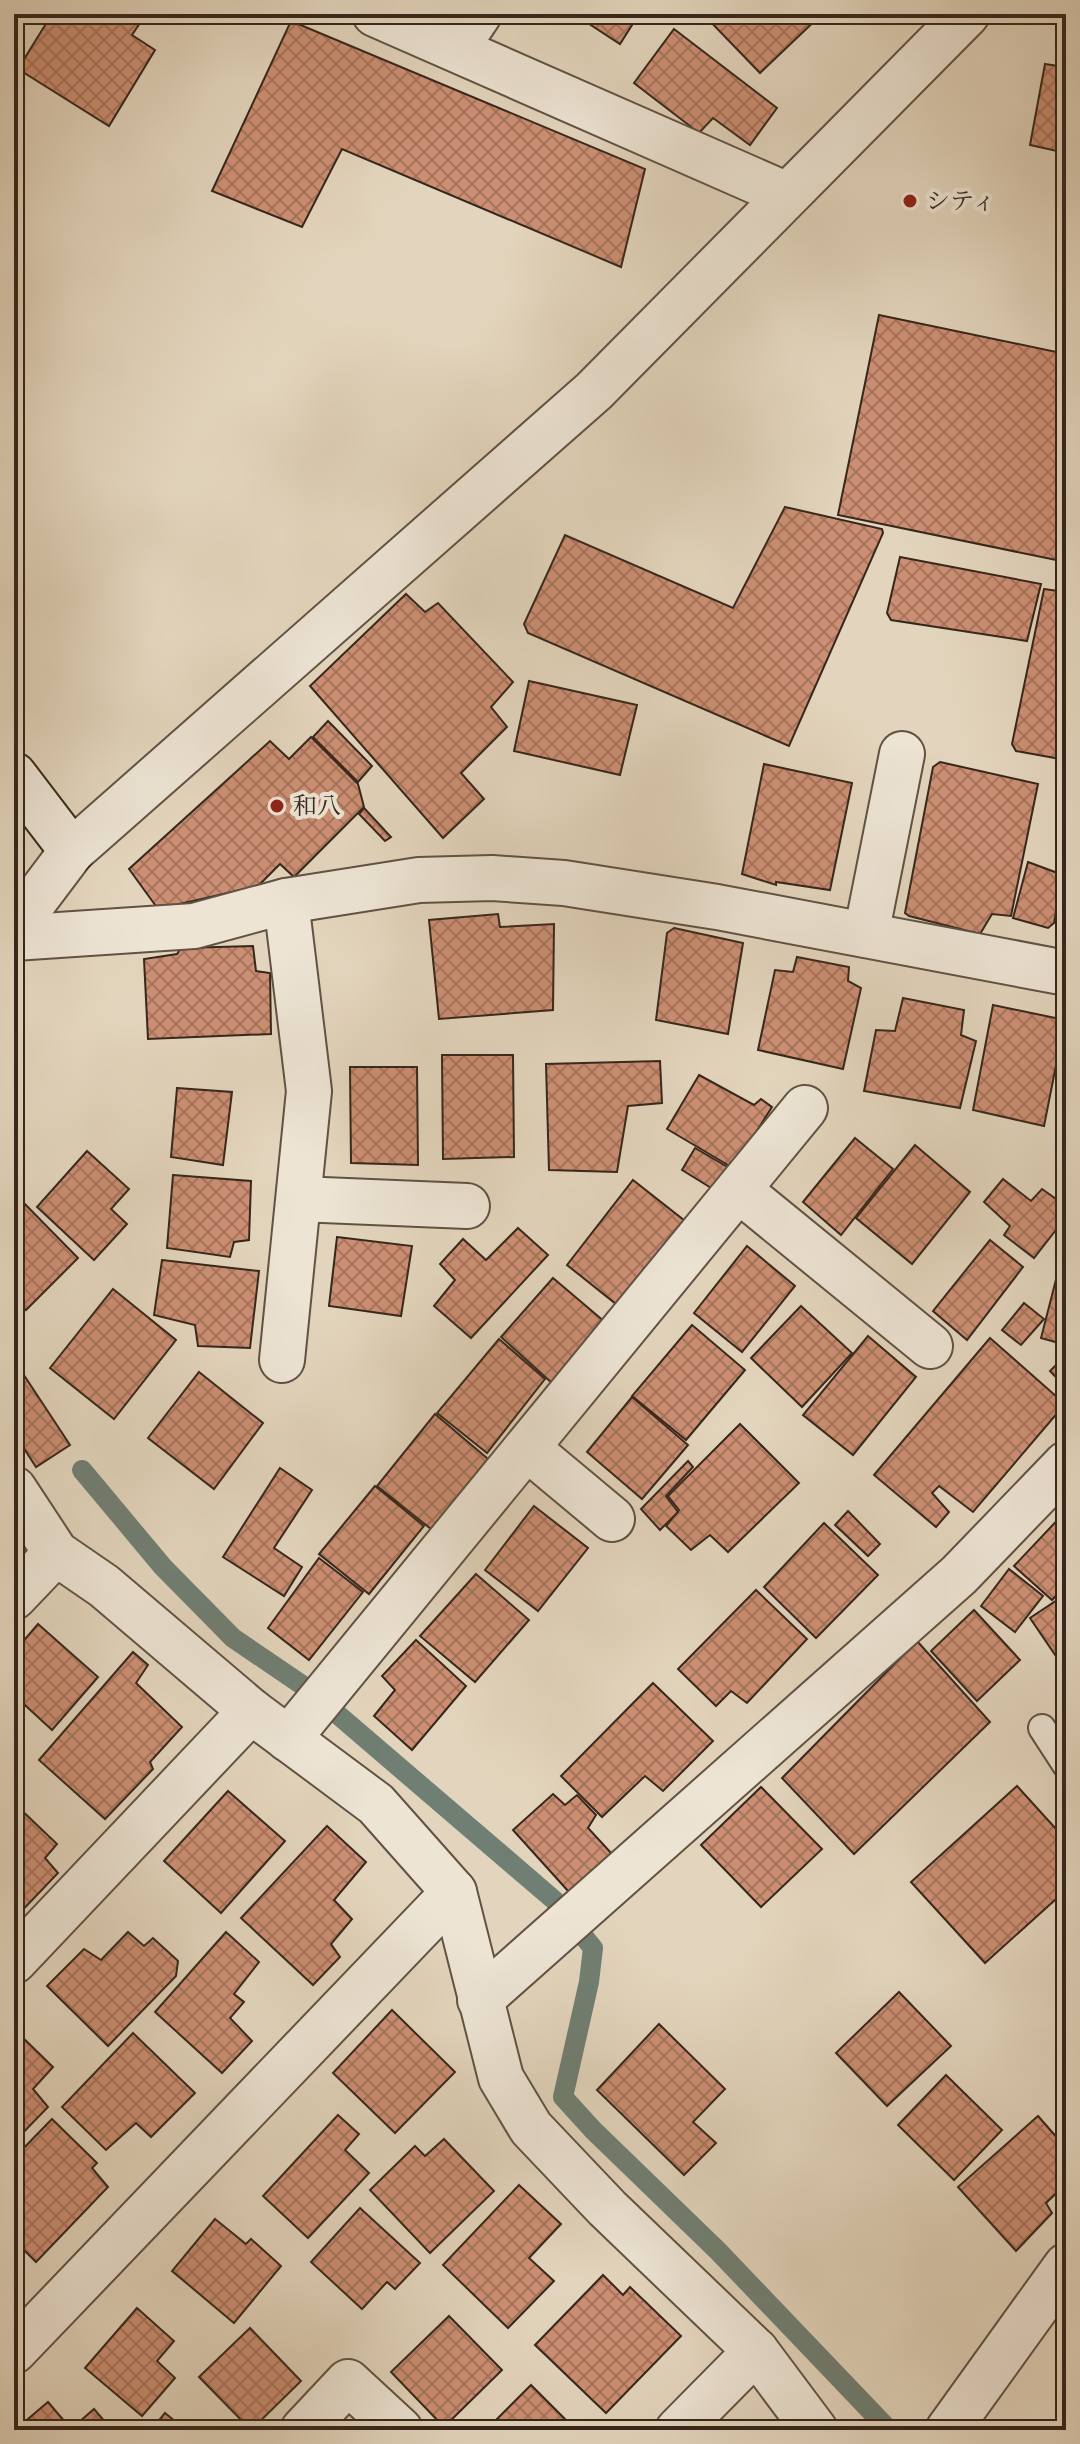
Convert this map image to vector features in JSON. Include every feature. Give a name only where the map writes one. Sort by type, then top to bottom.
[{"type":"street","points":[[375,14],[467,31],[787,195]]},
{"type":"street","points":[[14,928],[72,851],[594,391],[967,14]]},
{"type":"street","points":[[866,935],[902,754]]},
{"type":"street","points":[[14,775],[72,851]]},
{"type":"street","points":[[14,938],[194,926],[286,901],[419,880],[492,878],[550,882],[717,907],[1066,973]]},
{"type":"street","points":[[282,1360],[309,1091],[286,901]]},
{"type":"street","points":[[306,1717],[805,1108]]},
{"type":"street","points":[[739,1190],[930,1346]]},
{"type":"street","points":[[299,1199],[467,1206]]},
{"type":"street","points":[[527,1448],[612,1519]]},
{"type":"street","points":[[480,2000],[959,1575],[1066,1464]]},
{"type":"street","points":[[14,1489],[56,1553],[104,1586],[251,1711],[306,1717],[376,1804],[454,1892],[501,2078],[531,2128],[607,2208],[756,2351],[815,2430]]},
{"type":"street","points":[[14,1597],[56,1553]]},
{"type":"street","points":[[14,1961],[251,1711]]},
{"type":"street","points":[[14,2351],[454,1892]]},
{"type":"street","points":[[948,2430],[1066,2266]]},
{"type":"street","points":[[678,2430],[756,2351]]},
{"type":"street","points":[[303,2430],[348,2382],[400,2430]]},
{"type":"lane","points":[[1042,1728],[1066,1765]]},
{"type":"building","points":[[52,14],[146,14],[132,35],[155,50],[109,126],[18,69]]},
{"type":"building","points":[[574,14],[639,14],[620,44]]},
{"type":"building","points":[[703,14],[822,14],[760,73]]},
{"type":"building","points":[[1022,14],[1066,14],[1066,24],[1018,18]]},
{"type":"building","points":[[291,21],[645,169],[621,267],[342,149],[302,227],[212,191]]},
{"type":"building","points":[[674,29],[777,108],[750,145],[713,118],[699,133],[634,83]]},
{"type":"building","points":[[1045,64],[1066,67],[1066,153],[1030,145]]},
{"type":"building","points":[[879,315],[1066,354],[1066,562],[838,515]]},
{"type":"building","points":[[785,507],[882,529],[883,533],[789,746],[528,633],[524,624],[565,535],[733,608]]},
{"type":"building","points":[[900,557],[1041,584],[1027,641],[891,620],[887,613]]},
{"type":"building","points":[[1044,589],[1066,592],[1066,760],[1016,751],[1012,744]]},
{"type":"building","points":[[406,594],[425,612],[438,603],[513,682],[491,707],[507,727],[461,773],[484,799],[443,838],[310,686]]},
{"type":"building","points":[[529,681],[637,705],[620,775],[514,751]]},
{"type":"building","points":[[328,721],[372,766],[358,782],[313,737]]},
{"type":"building","points":[[311,737],[358,784],[364,807],[294,877],[280,864],[258,886],[158,909],[129,869],[270,741],[289,759]]},
{"type":"building","points":[[940,762],[1038,784],[1011,916],[992,914],[980,934],[905,913],[933,767]]},
{"type":"building","points":[[764,764],[852,783],[830,890],[776,882],[776,885],[742,874]]},
{"type":"building","points":[[364,808],[391,837],[385,841],[359,814]]},
{"type":"building","points":[[1028,862],[1063,875],[1054,923],[1048,928],[1013,918]]},
{"type":"building","points":[[498,914],[500,927],[554,924],[553,1010],[439,1019],[429,920]]},
{"type":"building","points":[[674,928],[743,943],[728,1034],[656,1020],[667,933]]},
{"type":"building","points":[[253,946],[256,971],[270,973],[271,1034],[148,1039],[144,959],[177,954],[181,948]]},
{"type":"building","points":[[797,957],[849,967],[848,981],[861,988],[843,1069],[758,1050],[775,970],[793,972]]},
{"type":"building","points":[[903,998],[964,1010],[961,1035],[976,1041],[960,1108],[864,1091],[876,1030],[895,1031]]},
{"type":"building","points":[[993,1005],[1065,1020],[1044,1126],[973,1110]]},
{"type":"building","points":[[442,1055],[513,1055],[514,1157],[443,1159]]},
{"type":"building","points":[[660,1061],[662,1103],[628,1106],[617,1172],[549,1170],[546,1064]]},
{"type":"building","points":[[350,1067],[417,1067],[418,1165],[351,1163]]},
{"type":"building","points":[[699,1075],[754,1105],[761,1099],[772,1107],[733,1168],[667,1129]]},
{"type":"building","points":[[177,1088],[232,1092],[223,1165],[171,1157]]},
{"type":"building","points":[[855,1138],[893,1169],[841,1235],[803,1202]]},
{"type":"building","points":[[915,1145],[970,1192],[912,1264],[856,1218]]},
{"type":"building","points":[[695,1148],[731,1169],[716,1191],[682,1170]]},
{"type":"building","points":[[87,1151],[129,1189],[111,1209],[127,1224],[94,1260],[37,1207]]},
{"type":"building","points":[[173,1175],[251,1181],[249,1240],[234,1242],[230,1257],[167,1248]]},
{"type":"building","points":[[1003,1179],[1031,1201],[1042,1189],[1066,1206],[1066,1217],[1034,1258],[1004,1235],[1010,1226],[984,1202]]},
{"type":"building","points":[[633,1180],[685,1221],[616,1304],[567,1265]]},
{"type":"building","points":[[14,1193],[78,1258],[26,1310],[14,1298]]},
{"type":"building","points":[[518,1228],[548,1255],[471,1338],[434,1306],[455,1280],[440,1264],[463,1239],[486,1260]]},
{"type":"building","points":[[337,1237],[412,1246],[401,1316],[329,1306]]},
{"type":"building","points":[[990,1240],[1023,1267],[967,1340],[933,1311]]},
{"type":"building","points":[[747,1246],[795,1286],[742,1352],[694,1313]]},
{"type":"building","points":[[162,1260],[259,1271],[250,1348],[198,1346],[195,1325],[154,1315]]},
{"type":"building","points":[[1060,1264],[1066,1265],[1066,1345],[1041,1338]]},
{"type":"building","points":[[553,1278],[605,1322],[552,1383],[501,1337]]},
{"type":"building","points":[[113,1289],[176,1340],[114,1419],[50,1368]]},
{"type":"building","points":[[1024,1303],[1044,1319],[1021,1345],[1002,1330]]},
{"type":"building","points":[[801,1306],[852,1353],[802,1407],[751,1358]]},
{"type":"building","points":[[692,1325],[745,1370],[686,1440],[632,1396]]},
{"type":"building","points":[[868,1336],[916,1377],[853,1455],[803,1415]]},
{"type":"building","points":[[990,1338],[1065,1404],[973,1512],[939,1486],[932,1493],[949,1512],[936,1527],[874,1475]]},
{"type":"building","points":[[499,1339],[545,1379],[487,1453],[437,1413]]},
{"type":"building","points":[[1066,1355],[1066,1388],[1050,1371]]},
{"type":"building","points":[[14,1360],[70,1445],[36,1467],[14,1433]]},
{"type":"building","points":[[199,1372],[263,1423],[214,1489],[148,1438]]},
{"type":"building","points":[[632,1397],[688,1445],[642,1499],[587,1452]]},
{"type":"building","points":[[435,1414],[488,1459],[431,1529],[377,1486]]},
{"type":"building","points":[[740,1424],[799,1483],[728,1552],[710,1535],[691,1550],[666,1526],[679,1510],[668,1496]]},
{"type":"building","points":[[688,1461],[693,1467],[666,1496],[678,1512],[660,1530],[641,1509]]},
{"type":"building","points":[[280,1468],[312,1490],[274,1548],[302,1567],[284,1596],[223,1557]]},
{"type":"building","points":[[375,1486],[424,1526],[369,1594],[319,1554]]},
{"type":"building","points":[[534,1506],[588,1548],[538,1611],[485,1570]]},
{"type":"building","points":[[848,1511],[880,1544],[868,1556],[835,1525]]},
{"type":"building","points":[[1066,1511],[1066,1585],[1052,1600],[1014,1566]]},
{"type":"building","points":[[824,1523],[878,1575],[816,1638],[764,1587]]},
{"type":"building","points":[[319,1558],[363,1592],[309,1660],[268,1628]]},
{"type":"building","points":[[1009,1569],[1043,1596],[1015,1632],[981,1606]]},
{"type":"building","points":[[476,1574],[529,1620],[475,1682],[420,1636]]},
{"type":"building","points":[[756,1590],[807,1639],[747,1703],[731,1691],[716,1706],[678,1669]]},
{"type":"building","points":[[1066,1594],[1066,1671],[1030,1618]]},
{"type":"building","points":[[974,1610],[1020,1660],[977,1701],[931,1651]]},
{"type":"building","points":[[38,1624],[98,1677],[52,1730],[14,1695],[14,1652]]},
{"type":"building","points":[[416,1640],[466,1686],[412,1750],[374,1716],[395,1690],[382,1676]]},
{"type":"building","points":[[917,1641],[990,1722],[854,1854],[782,1778]]},
{"type":"building","points":[[133,1652],[148,1665],[136,1683],[182,1727],[150,1762],[153,1769],[105,1819],[39,1760]]},
{"type":"building","points":[[653,1683],[713,1741],[663,1791],[645,1776],[602,1817],[561,1776]]},
{"type":"building","points":[[1017,1786],[1066,1840],[1066,1890],[985,1963],[911,1882]]},
{"type":"building","points":[[761,1787],[822,1849],[761,1907],[701,1845]]},
{"type":"building","points":[[228,1791],[285,1841],[221,1913],[164,1861]]},
{"type":"building","points":[[553,1794],[565,1805],[577,1795],[596,1815],[588,1828],[612,1854],[569,1892],[513,1830]]},
{"type":"building","points":[[14,1803],[57,1844],[45,1858],[58,1873],[14,1919]]},
{"type":"building","points":[[327,1826],[366,1862],[334,1900],[352,1919],[331,1944],[340,1957],[313,1985],[241,1918]]},
{"type":"building","points":[[128,1932],[144,1946],[153,1938],[178,1961],[176,1976],[108,2046],[47,1986],[84,1949],[101,1960]]},
{"type":"building","points":[[226,1932],[259,1962],[234,1994],[244,2002],[230,2018],[252,2041],[222,2073],[155,2012]]},
{"type":"building","points":[[899,1992],[951,2046],[887,2106],[836,2053]]},
{"type":"building","points":[[392,2010],[455,2072],[395,2133],[333,2073]]},
{"type":"building","points":[[659,2024],[725,2089],[693,2122],[716,2143],[684,2175],[597,2090]]},
{"type":"building","points":[[14,2029],[53,2067],[33,2089],[48,2107],[14,2142]]},
{"type":"building","points":[[133,2033],[195,2093],[151,2137],[136,2123],[106,2150],[62,2107]]},
{"type":"building","points":[[946,2075],[1002,2130],[954,2180],[898,2125]]},
{"type":"building","points":[[338,2115],[359,2134],[345,2150],[369,2173],[308,2238],[263,2196]]},
{"type":"building","points":[[1038,2116],[1066,2148],[1066,2184],[1046,2203],[1052,2213],[1016,2251],[958,2187]]},
{"type":"building","points":[[52,2119],[97,2163],[92,2168],[108,2187],[36,2262],[14,2240],[14,2158]]},
{"type":"building","points":[[444,2139],[494,2191],[430,2253],[370,2190],[415,2146],[425,2156]]},
{"type":"building","points":[[519,2185],[561,2224],[529,2258],[554,2281],[508,2328],[443,2265]]},
{"type":"building","points":[[360,2208],[420,2263],[395,2289],[387,2282],[362,2309],[311,2262]]},
{"type":"building","points":[[215,2219],[246,2244],[251,2239],[281,2266],[234,2323],[172,2271]]},
{"type":"building","points":[[603,2275],[623,2295],[630,2287],[681,2336],[606,2413],[535,2345]]},
{"type":"building","points":[[137,2308],[174,2341],[157,2361],[175,2378],[142,2416],[85,2368]]},
{"type":"building","points":[[449,2316],[502,2370],[444,2427],[391,2372]]},
{"type":"building","points":[[250,2328],[301,2381],[251,2430],[199,2377]]},
{"type":"building","points":[[531,2385],[576,2430],[486,2430]]},
{"type":"building","points":[[48,2402],[71,2429],[94,2409],[112,2430],[15,2430]]},
{"type":"building","points":[[165,2413],[186,2430],[151,2430]]},
{"type":"waterway","points":[[82,1470],[163,1567],[233,1638],[308,1689],[554,1900],[593,1948],[589,1982],[563,2097],[718,2251],[889,2430]]},
{"type":"place","name":"シティ","points":[[910,201]]},
{"type":"place","name":"和八","points":[[277,806]]}]
